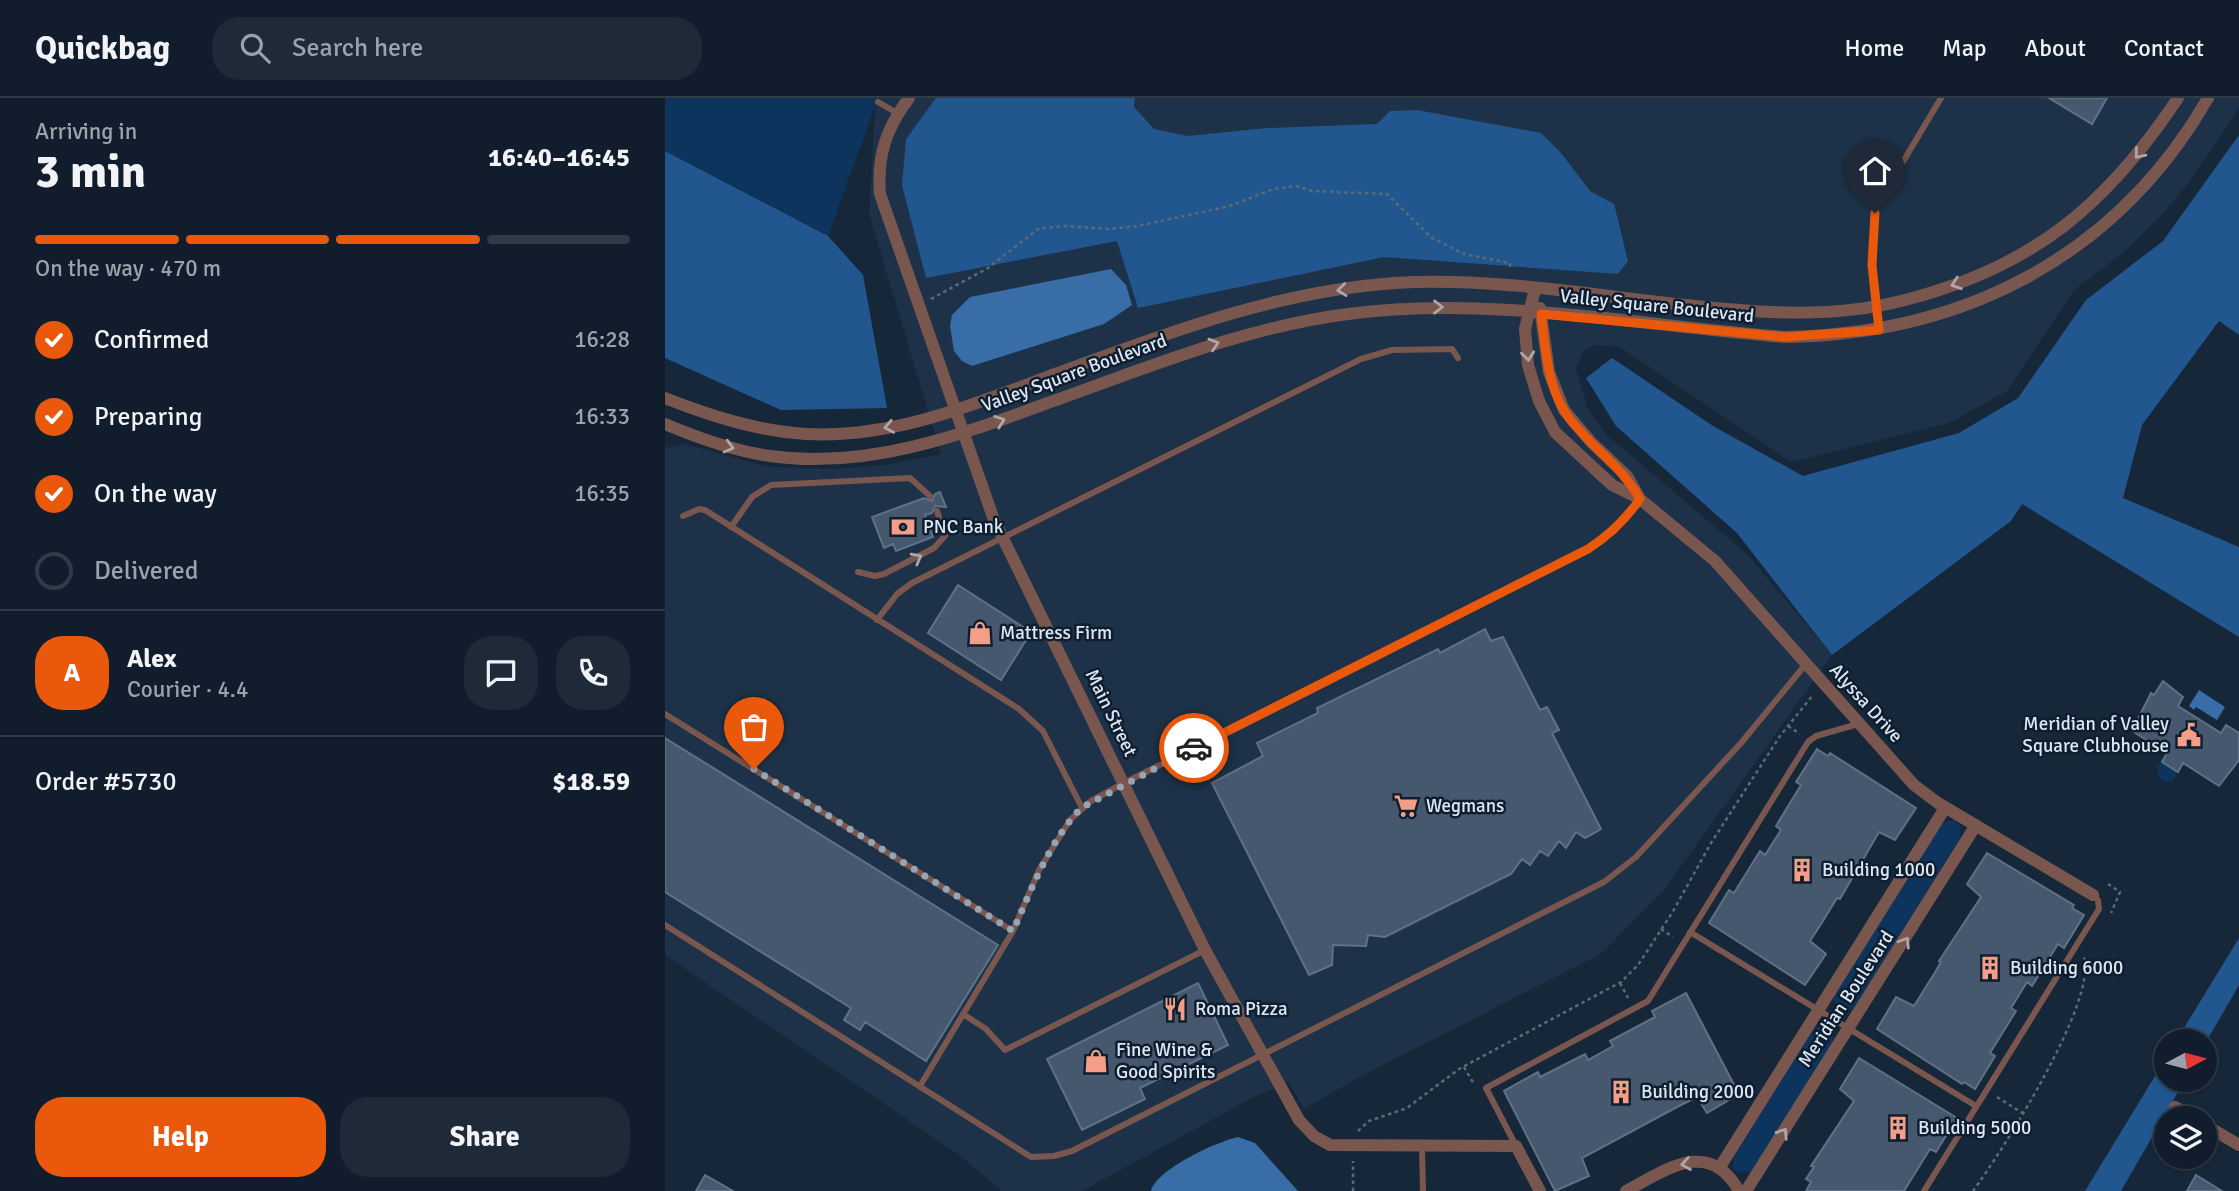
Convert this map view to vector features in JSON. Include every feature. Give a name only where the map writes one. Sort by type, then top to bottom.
[{"type":"street","name":"Main Street","points":[[909,98],[897,113],[881,154],[880,194],[916,305],[963,433],[1003,537],[1205,950],[1262,1054],[1307,1129],[1330,1144],[1516,1146]]},
{"type":"street","name":"Valley Square Boulevard","points":[[665,398],[743,425],[809,434],[876,430],[955,410],[1199,323],[1287,299],[1394,284],[1476,283],[1744,310],[1841,312],[1876,306],[1971,278],[2048,239],[2083,214],[2111,186],[2156,131],[2178,98]]},
{"type":"street","name":"Valley Square Boulevard","points":[[665,424],[740,450],[802,458],[887,453],[963,433],[1198,349],[1261,330],[1348,314],[1412,307],[1469,308],[1785,337],[1879,330],[1975,303],[2071,252],[2143,190],[2194,121],[2207,98]]},
{"type":"street","name":"Alyssa Drive","points":[[1535,289],[1535,314],[1549,372],[1564,410],[1585,436],[1627,476],[1640,499]]},
{"type":"street","name":"Alyssa Drive","points":[[1535,314],[1525,329],[1528,365],[1539,401],[1551,425],[1578,456],[1612,485],[1640,499],[1715,561],[1914,785],[1945,808],[2093,895]]},
{"type":"street","name":"Meridian Boulevard","points":[[1720,1167],[1945,808]]},
{"type":"street","name":"Meridian Boulevard","points":[[1746,1191],[1976,825]]},
{"type":"street","points":[[2217,1132],[2239,1145]]},
{"type":"street","points":[[1516,1146],[1540,1191]]},
{"type":"street","points":[[1626,1191],[1682,1163],[1709,1163],[1720,1167],[1739,1191]]},
{"type":"lane","points":[[1879,330],[1871,243],[1876,206],[1941,98]]},
{"type":"lane","points":[[878,102],[897,113]]},
{"type":"lane","points":[[877,620],[904,588],[1370,355],[1392,350],[1452,349],[1458,358]]},
{"type":"lane","points":[[731,527],[752,497],[771,485],[910,478],[930,496]]},
{"type":"lane","points":[[920,1086],[1013,931],[1039,870],[1070,820],[1081,808],[1124,783],[1588,549],[1613,532],[1640,499]]},
{"type":"lane","points":[[683,516],[699,509],[731,527],[1019,709],[1042,731],[1081,808]]},
{"type":"lane","points":[[858,572],[884,575],[934,548],[945,536],[937,511]]},
{"type":"lane","points":[[665,925],[1031,1157],[1054,1156],[1072,1151],[1604,882],[1625,867],[1741,743],[1805,664]]},
{"type":"lane","points":[[665,714],[1013,931]]},
{"type":"lane","points":[[1516,1146],[1486,1088],[1648,1002],[1808,742],[1821,734],[1860,724]]},
{"type":"lane","points":[[1924,1191],[2099,909],[2098,900],[2093,895]]},
{"type":"lane","points":[[1690,932],[1976,1107]]},
{"type":"lane","points":[[963,1014],[986,1029],[1005,1050],[1205,950]]},
{"type":"lane","points":[[1422,1146],[1423,1191]]},
{"type":"path","points":[[916,305],[968,281],[1038,229],[1065,226],[1109,229],[1137,226],[1230,206],[1273,189],[1296,186],[1312,191],[1387,194],[1432,239],[1464,254],[1510,263],[1509,274]]},
{"type":"path","points":[[1353,1191],[1353,1146],[1356,1134],[1363,1125],[1407,1108],[1443,1079],[1620,983],[1633,971],[1748,785],[1780,736],[1813,695]]},
{"type":"path","points":[[2104,923],[2120,896],[2118,890],[2108,884]]},
{"type":"path","points":[[1661,929],[1683,944]]},
{"type":"path","points":[[1973,1191],[2024,1114],[2075,1006],[2085,974],[2084,956]]},
{"type":"path","points":[[1620,983],[1634,1009]]},
{"type":"path","points":[[1464,1067],[1471,1083],[1486,1088]]},
{"type":"path","points":[[1986,1090],[2024,1114]]},
{"type":"shaded area","points":[[665,98],[878,98],[828,236],[665,151]]},
{"type":"shaded area","points":[[876,98],[2239,98],[2239,109],[2187,185],[2161,216],[2123,253],[2074,290],[2007,391],[1949,423],[1791,462],[1620,347],[1594,345],[1582,353],[1576,369],[1588,410],[1608,436],[1747,554],[1832,655],[1664,890],[1602,953],[1356,1079],[1304,1109],[1289,1082],[1254,1097],[1082,1191],[1002,1191],[958,1154],[665,955],[665,448],[684,444],[769,467],[837,469],[885,465],[941,454],[869,214]]},
{"type":"shaded area","points":[[936,98],[1135,98],[1134,107],[1154,129],[1188,136],[1267,128],[1377,124],[1390,111],[1417,110],[1541,133],[1561,153],[1590,191],[1614,204],[1628,261],[1618,274],[1384,257],[1138,308],[1117,241],[926,278],[902,185],[906,139]]},
{"type":"shaded area","points":[[2239,135],[2239,335],[2219,321],[2142,425],[2123,498],[2239,547],[2239,637],[2022,504],[2011,521],[1832,655],[1737,533],[1616,426],[1586,378],[1612,358],[1713,426],[1803,476],[1959,433],[2018,398],[2086,300],[2163,241]]},
{"type":"shaded area","points":[[665,151],[828,236],[863,275],[887,408],[781,410],[665,358]]},
{"type":"shaded area","points":[[1111,269],[1126,285],[1132,305],[1104,324],[972,366],[962,361],[954,351],[950,326],[952,315],[970,297]]},
{"type":"shaded area","points":[[2199,690],[2225,707],[2217,720],[2196,707],[2194,710],[2189,706]]},
{"type":"shaded area","points":[[2164,760],[2179,770],[2173,781],[2165,782],[2158,777],[2157,767]]},
{"type":"shaded area","points":[[1947,821],[1955,821],[1960,826],[1960,838],[1855,1006],[1849,1012],[1838,1011],[1833,998],[1941,825]]},
{"type":"shaded area","points":[[2239,938],[2239,985],[2214,1029],[2183,1029]]},
{"type":"shaded area","points":[[1820,1026],[1832,1031],[1833,1042],[1752,1171],[1738,1173],[1733,1167],[1734,1157],[1813,1030]]},
{"type":"shaded area","points":[[2154,1078],[2154,1092],[2178,1092],[2170,1106],[2154,1106],[2154,1134],[2121,1191],[2085,1191]]},
{"type":"shaded area","points":[[1238,1137],[1255,1143],[1298,1191],[1151,1191],[1164,1174],[1175,1166],[1202,1150]]},
{"type":"building","points":[[2049,98],[2107,98],[2092,124]]},
{"type":"building","name":"PNC Bank","points":[[940,492],[946,507],[935,506],[932,513],[925,515],[933,537],[896,551],[893,544],[884,548],[872,517],[924,498],[932,501],[935,494]]},
{"type":"building","name":"Mattress Firm","points":[[958,585],[1031,632],[1001,680],[928,633]]},
{"type":"building","name":"Wegmans","points":[[1485,629],[1491,641],[1503,637],[1540,710],[1547,707],[1559,730],[1552,733],[1601,829],[1585,838],[1576,832],[1566,848],[1559,841],[1548,856],[1540,851],[1530,865],[1522,859],[1511,874],[1385,937],[1368,935],[1366,946],[1333,945],[1332,965],[1309,975],[1212,783],[1263,756],[1257,743],[1318,713],[1317,708],[1438,649],[1440,653]]},
{"type":"building","name":"Meridian of Valley Square Clubhouse","points":[[2163,681],[2183,697],[2178,706],[2221,733],[2226,725],[2239,733],[2239,760],[2219,786],[2183,763],[2178,772],[2162,762],[2167,753],[2132,731],[2151,693],[2154,695]]},
{"type":"building","points":[[665,738],[998,945],[926,1061],[865,1022],[860,1030],[844,1020],[851,1008],[665,892]]},
{"type":"building","name":"Building 1000","points":[[1817,749],[1828,756],[1830,753],[1916,808],[1895,840],[1879,832],[1840,899],[1837,898],[1810,941],[1826,954],[1805,985],[1709,923],[1729,890],[1734,893],[1760,851],[1765,855],[1781,830],[1776,826],[1801,785],[1796,782]]},
{"type":"building","name":"Building 6000","points":[[1987,853],[2074,905],[2072,908],[2084,915],[2064,948],[2058,944],[2032,986],[2027,982],[2011,1008],[2016,1011],[1990,1053],[1995,1056],[1975,1089],[1964,1082],[1962,1084],[1877,1029],[1896,997],[1914,1006],[1941,962],[1939,961],[1981,897],[1967,884]]},
{"type":"building","points":[[1198,983],[1228,1045],[1140,1088],[1145,1099],[1082,1130],[1047,1059]]},
{"type":"building","name":"Building 2000","points":[[1686,993],[1739,1094],[1707,1113],[1697,1097],[1679,1106],[1582,1158],[1589,1176],[1555,1191],[1504,1091],[1538,1072],[1540,1077],[1585,1054],[1588,1060],[1613,1046],[1610,1041],[1655,1017],[1652,1011]]},
{"type":"building","name":"Building 5000","points":[[1859,1058],[1957,1118],[1936,1152],[1930,1149],[1904,1191],[1806,1191],[1811,1182],[1806,1179],[1814,1167],[1811,1166],[1854,1101],[1840,1089]]},
{"type":"building","points":[[705,1175],[733,1191],[696,1191]]},
{"type":"building","points":[[2196,1175],[2222,1191],[2187,1191]]},
{"type":"way so far","points":[[754,769],[1013,931],[1039,870],[1070,820],[1081,808],[1194,748]]},
{"type":"place","name":"PNC Bank","points":[[903,527]]},
{"type":"place","name":"Mattress Firm","points":[[980,633]]},
{"type":"place","name":"Meridian of Valley Square Clubhouse","points":[[2189,735]]},
{"type":"place","name":"Wegmans","points":[[1406,806]]},
{"type":"place","name":"Building 1000","points":[[1802,870]]},
{"type":"place","name":"Building 6000","points":[[1990,968]]},
{"type":"place","name":"Roma Pizza","points":[[1175,1009]]},
{"type":"place","name":"Fine Wine & Good Spirits","points":[[1096,1061]]},
{"type":"place","name":"Building 2000","points":[[1621,1092]]},
{"type":"place","name":"Building 5000","points":[[1898,1128]]},
{"type":"route","points":[[1194,748],[1588,549],[1613,532],[1630,513],[1640,499],[1627,476],[1570,421],[1556,394],[1547,362],[1541,314],[1785,337],[1879,330],[1871,243],[1875,213]]}]
